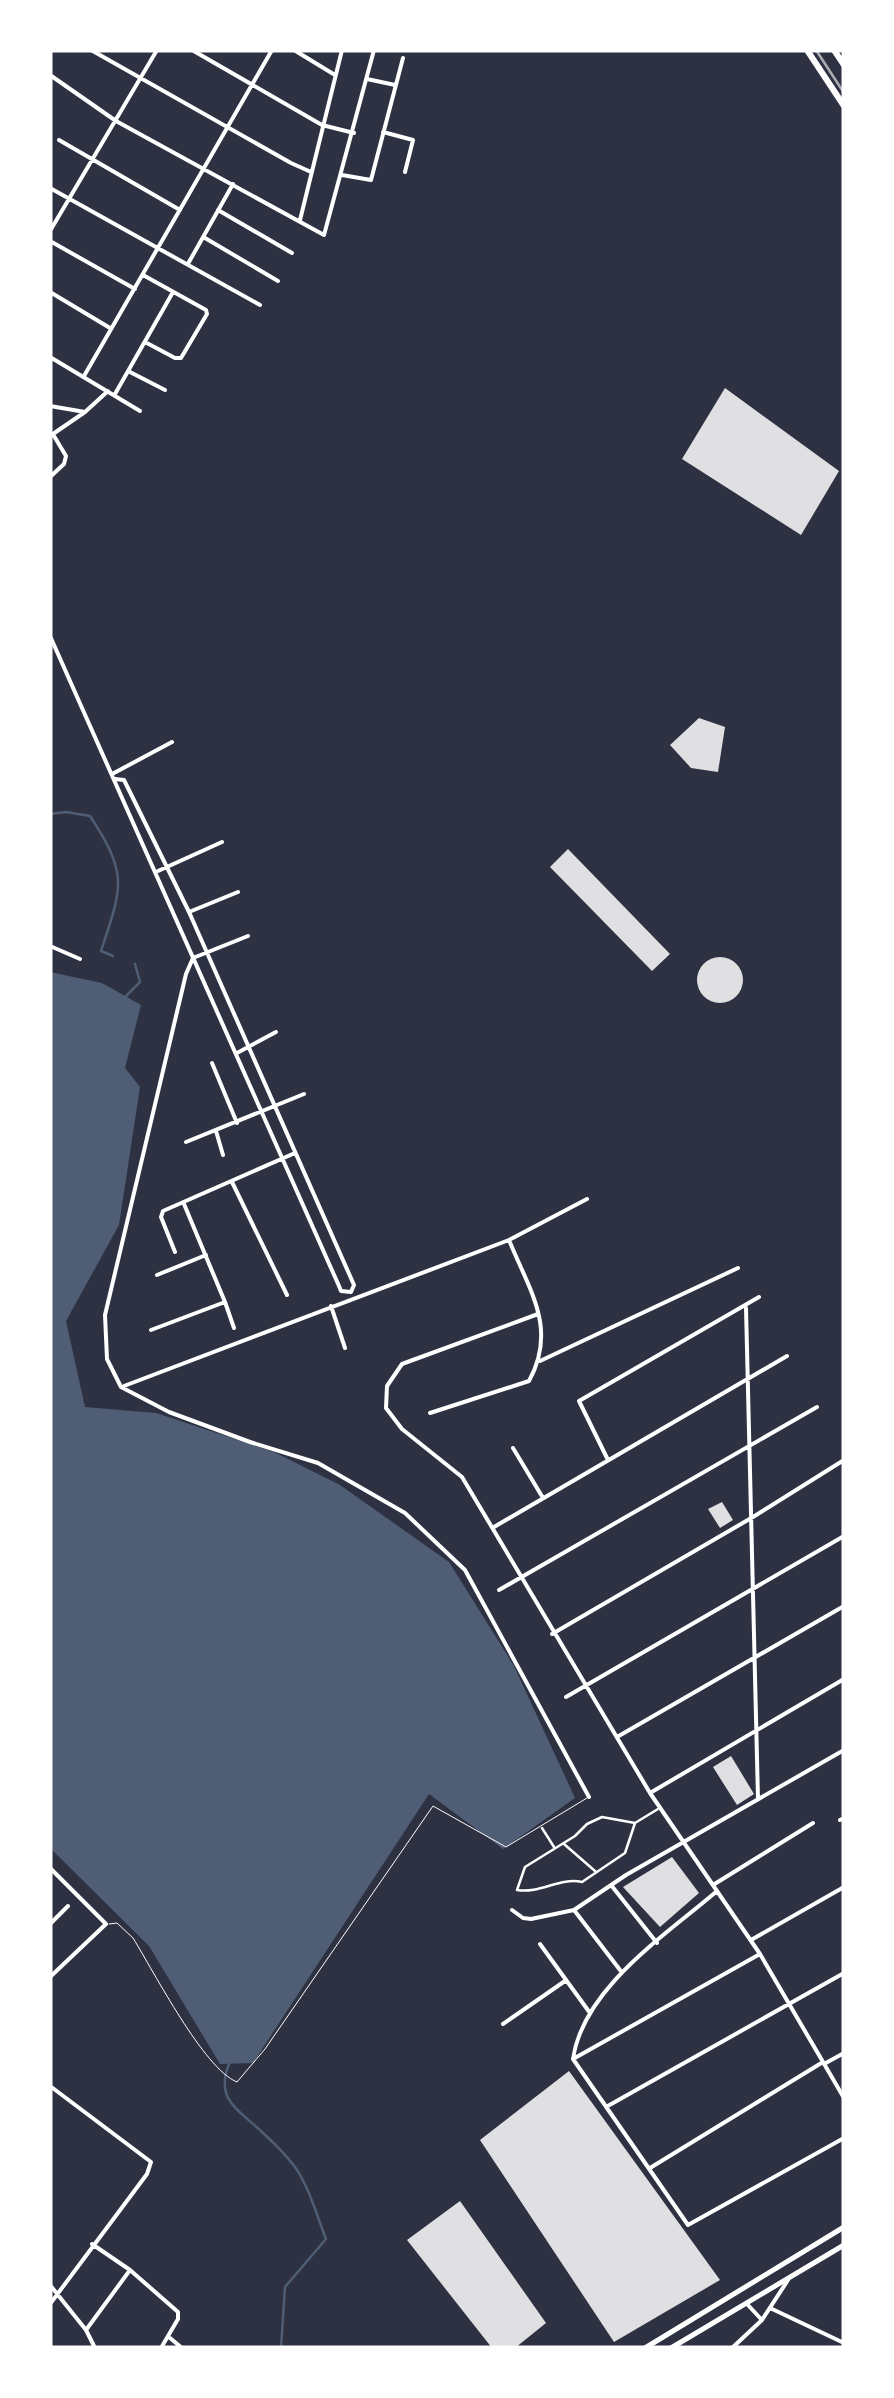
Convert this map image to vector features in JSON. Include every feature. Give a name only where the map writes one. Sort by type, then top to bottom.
[{"type":"main road","points":[[807,50],[844,106]]},
{"type":"main road","points":[[834,50],[844,64]]},
{"type":"main road","points":[[646,2348],[844,2227]]},
{"type":"main road","points":[[671,2348],[844,2245]]},
{"type":"street","points":[[91,50],[311,172]]},
{"type":"street","points":[[50,230],[157,50]]},
{"type":"street","points":[[192,50],[322,125],[354,134]]},
{"type":"street","points":[[84,376],[272,50]]},
{"type":"street","points":[[294,50],[335,75]]},
{"type":"street","points":[[300,222],[342,50]]},
{"type":"street","points":[[50,75],[116,121],[326,234],[374,50]]},
{"type":"street","points":[[342,175],[372,180],[402,58]]},
{"type":"street","points":[[367,79],[395,85]]},
{"type":"street","points":[[384,132],[413,140],[406,172]]},
{"type":"street","points":[[59,140],[180,210]]},
{"type":"street","points":[[188,264],[233,184]]},
{"type":"street","points":[[50,188],[260,304]]},
{"type":"street","points":[[218,210],[292,253]]},
{"type":"street","points":[[203,237],[278,282]]},
{"type":"street","points":[[50,241],[135,288]]},
{"type":"street","points":[[143,274],[206,310],[206,317],[181,358],[145,342]]},
{"type":"street","points":[[50,292],[111,329]]},
{"type":"street","points":[[115,394],[174,292]]},
{"type":"street","points":[[50,357],[140,411]]},
{"type":"street","points":[[128,371],[166,390]]},
{"type":"street","points":[[50,477],[64,464],[66,456],[52,436],[108,391]]},
{"type":"street","points":[[50,406],[85,412]]},
{"type":"street","points":[[50,636],[342,1292],[351,1292],[354,1285],[168,866],[124,780],[114,776]]},
{"type":"street","points":[[114,776],[172,742]]},
{"type":"street","points":[[156,871],[222,842]]},
{"type":"street","points":[[188,912],[238,892]]},
{"type":"street","points":[[248,936],[194,958],[179,999],[105,1316],[107,1359],[121,1387],[169,1412],[318,1463],[405,1513],[443,1545],[465,1570],[589,1797]]},
{"type":"street","points":[[50,946],[80,959]]},
{"type":"street","points":[[238,1053],[276,1032]]},
{"type":"street","points":[[212,1063],[236,1123]]},
{"type":"street","points":[[186,1142],[304,1094]]},
{"type":"street","points":[[216,1130],[223,1155]]},
{"type":"street","points":[[175,1252],[162,1214],[295,1153]]},
{"type":"street","points":[[231,1181],[286,1295]]},
{"type":"street","points":[[121,1387],[509,1240],[587,1199]]},
{"type":"street","points":[[184,1202],[234,1328]]},
{"type":"street","points":[[430,1413],[529,1380],[540,1361],[544,1323],[509,1240]]},
{"type":"street","points":[[322,1248],[335,1242]]},
{"type":"street","points":[[156,1275],[206,1255]]},
{"type":"street","points":[[540,1361],[738,1268]]},
{"type":"street","points":[[608,1460],[579,1401],[760,1297]]},
{"type":"street","points":[[151,1330],[225,1302]]},
{"type":"street","points":[[330,1306],[345,1348]]},
{"type":"street","points":[[746,1308],[758,1799]]},
{"type":"street","points":[[538,1314],[402,1364],[387,1386],[386,1408],[402,1429],[462,1477],[650,1794],[760,1954],[844,2098]]},
{"type":"street","points":[[492,1528],[788,1356]]},
{"type":"street","points":[[499,1590],[817,1408]]},
{"type":"street","points":[[513,1448],[543,1498]]},
{"type":"street","points":[[552,1634],[844,1460]]},
{"type":"street","points":[[566,1697],[844,1536]]},
{"type":"street","points":[[616,1738],[844,1606]]},
{"type":"street","points":[[650,1794],[844,1679]]},
{"type":"street","points":[[512,1910],[530,1918],[574,1910],[610,1884],[844,1750]]},
{"type":"street","points":[[517,1890],[525,1868],[587,1824],[602,1817],[635,1822],[659,1808]]},
{"type":"street","points":[[509,1894],[569,1879],[582,1882],[625,1854],[635,1822]]},
{"type":"street","points":[[812,1823],[715,1888],[622,1972],[590,2013],[575,2042],[572,2060],[688,2224],[844,2138]]},
{"type":"street","points":[[542,1828],[555,1848]]},
{"type":"street","points":[[564,1843],[597,1872]]},
{"type":"street","points":[[50,1868],[106,1924],[50,1977]]},
{"type":"street","points":[[610,1884],[657,1942]]},
{"type":"street","points":[[751,1940],[844,1887]]},
{"type":"street","points":[[50,1924],[68,1906]]},
{"type":"street","points":[[574,1910],[622,1972]]},
{"type":"street","points":[[540,1944],[590,2013]]},
{"type":"street","points":[[572,2060],[760,1954]]},
{"type":"street","points":[[606,2107],[844,1972]]},
{"type":"street","points":[[503,2024],[565,1981]]},
{"type":"street","points":[[650,2168],[844,2053]]},
{"type":"street","points":[[50,2086],[151,2162],[147,2174],[50,2304]]},
{"type":"street","points":[[92,2244],[130,2270],[178,2312],[161,2348]]},
{"type":"street","points":[[86,2330],[130,2270]]},
{"type":"street","points":[[732,2348],[762,2320],[790,2276]]},
{"type":"street","points":[[50,2284],[86,2330],[93,2347]]},
{"type":"street","points":[[748,2304],[762,2320]]},
{"type":"street","points":[[770,2308],[844,2343]]},
{"type":"street","points":[[169,2337],[182,2348]]},
{"type":"lane","points":[[106,1924],[117,1923],[133,1938],[207,2056],[224,2077],[237,2082],[265,2050],[433,1806],[506,1847],[589,1797]]},
{"type":"water","points":[[50,972],[102,983],[141,1005],[125,1068],[140,1087],[119,1225],[66,1321],[85,1407],[156,1413],[274,1452],[340,1485],[449,1562],[514,1666],[575,1798],[503,1849],[429,1794],[253,2063],[220,2064],[149,1946],[50,1848]]},
{"type":"building","points":[[725,388],[839,471],[801,535],[682,459]]},
{"type":"building","points":[[699,718],[725,727],[718,772],[691,768],[670,745]]},
{"type":"building","points":[[568,849],[670,954],[652,971],[550,867]]},
{"type":"building","points":[[720,957],[736,964],[743,980],[736,996],[720,1003],[704,996],[697,980],[704,964]]},
{"type":"building","points":[[722,1502],[733,1520],[720,1528],[708,1509]]},
{"type":"building","points":[[731,1756],[754,1794],[737,1805],[713,1767]]},
{"type":"building","points":[[672,1857],[699,1893],[660,1927],[623,1887]]},
{"type":"building","points":[[569,2071],[720,2280],[614,2342],[480,2140]]},
{"type":"building","points":[[460,2201],[546,2323],[515,2348],[492,2348],[407,2240]]},
{"type":"waterway","points":[[50,814],[90,816],[111,853],[117,896],[101,951],[113,956]]},
{"type":"waterway","points":[[126,996],[140,982],[135,964]]},
{"type":"waterway","points":[[229,2064],[225,2077],[227,2096],[295,2167],[326,2239],[285,2287],[281,2348]]},
{"type":"railway","points":[[816,50],[844,93]]}]
